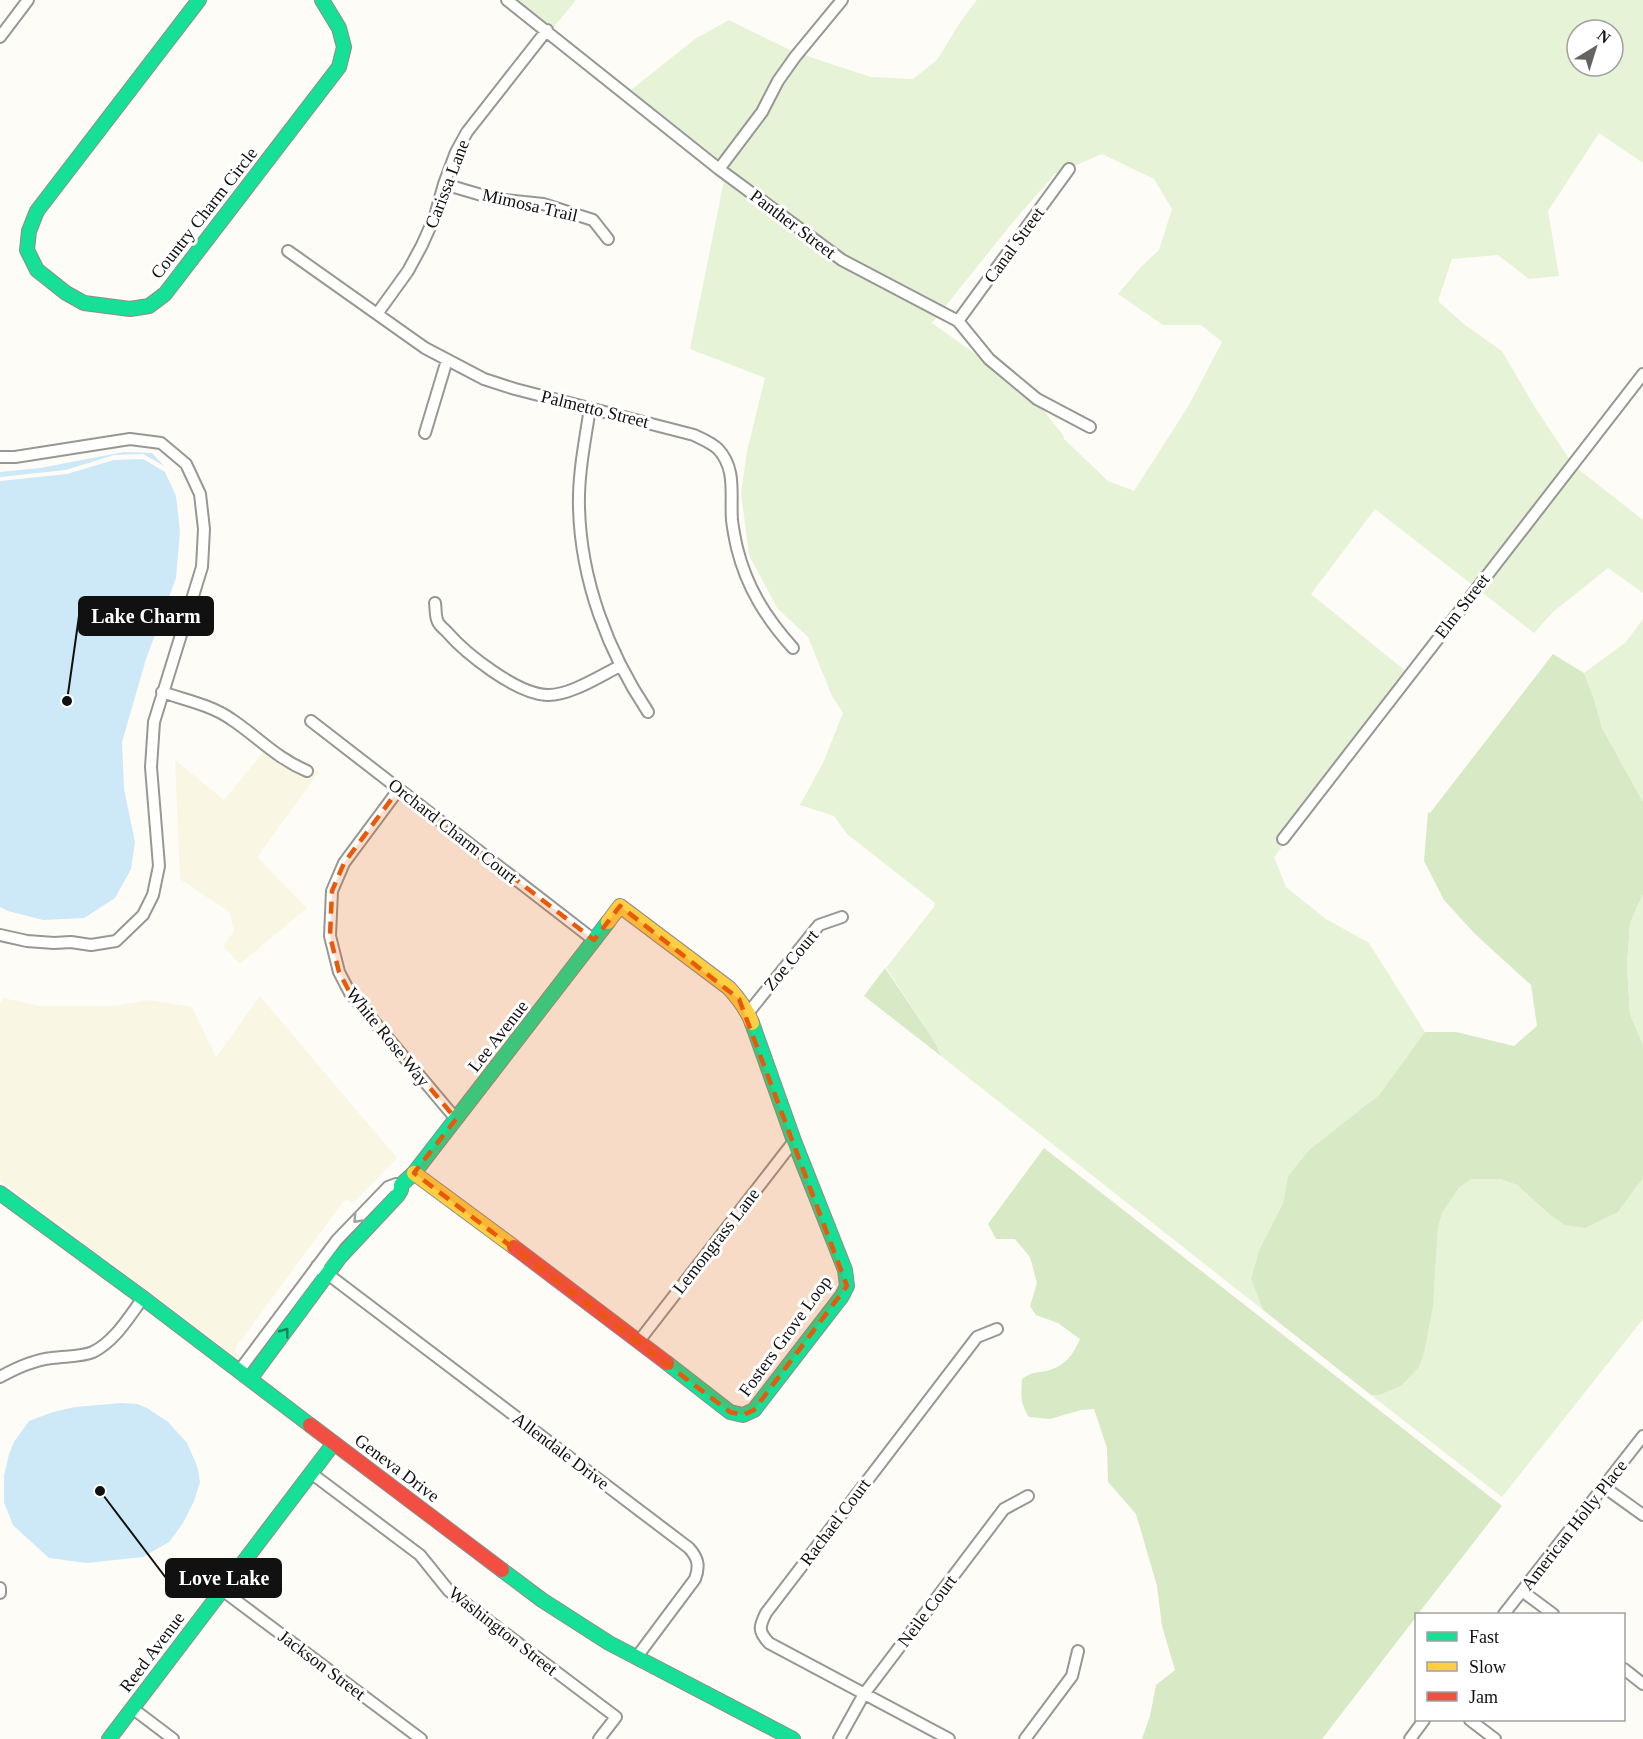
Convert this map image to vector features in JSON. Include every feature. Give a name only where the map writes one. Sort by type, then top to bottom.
[{"type":"street","points":[[0,37],[28,0]]},
{"type":"street","name":"Country Charm Circle","points":[[199,0],[38,212],[29,231],[27,250],[37,270],[66,293],[84,303],[130,309],[149,306],[165,294],[339,67],[344,47],[339,28],[322,0]]},
{"type":"street","name":"Panther Street","points":[[507,0],[719,169],[842,260],[958,321],[989,359],[1037,399],[1090,428]]},
{"type":"street","points":[[719,169],[762,112],[778,81],[795,57],[842,0]]},
{"type":"street","name":"Carissa Lane","points":[[377,314],[408,271],[422,245],[435,216],[456,152],[467,132],[547,30]]},
{"type":"street","name":"Canal Street","points":[[958,321],[1069,169]]},
{"type":"street","name":"Mimosa Trail","points":[[444,184],[495,199],[543,204],[593,220],[609,239]]},
{"type":"street","name":"Palmetto Street","points":[[288,251],[425,348],[484,379],[694,435],[718,449],[727,462],[732,480],[732,520],[737,548],[748,579],[760,607],[793,648]]},
{"type":"street","points":[[425,433],[447,360]]},
{"type":"street","name":"Elm Street","points":[[1282,839],[1643,374]]},
{"type":"street","points":[[590,408],[580,471],[580,518],[592,594],[620,666],[648,712]]},
{"type":"street","points":[[0,457],[15,457],[130,439],[161,443],[186,464],[200,494],[204,529],[202,567],[154,722],[151,767],[159,866],[153,895],[143,915],[116,941],[91,945],[27,941],[0,935]]},
{"type":"street","points":[[435,603],[438,622],[456,642],[483,664],[521,688],[547,695],[558,694],[620,666]]},
{"type":"street","points":[[162,692],[217,710],[283,760],[307,771]]},
{"type":"street","name":"Orchard Charm Court","points":[[311,722],[594,940]]},
{"type":"street","name":"White Rose Way","points":[[399,789],[344,863],[332,891],[330,936],[339,972],[350,993],[456,1119]]},
{"type":"street","name":"Lee Avenue","points":[[245,1375],[323,1270],[340,1257],[398,1195],[401,1185],[414,1173],[620,906]]},
{"type":"street","name":"Fosters Grove Loop","points":[[414,1173],[730,1412],[743,1415],[754,1410],[842,1296],[847,1286],[845,1270],[794,1141],[748,1013],[729,988],[620,906]]},
{"type":"street","name":"Zoe Court","points":[[748,1013],[819,925],[842,917]]},
{"type":"street","name":"Lemongrass Lane","points":[[639,1341],[794,1141]]},
{"type":"street","name":"Geneva Drive","points":[[0,1194],[143,1298],[542,1600],[636,1658],[793,1739]]},
{"type":"street","name":"Allendale Drive","points":[[323,1270],[688,1548],[695,1556],[698,1562],[695,1579],[636,1658]]},
{"type":"street","points":[[0,1377],[18,1368],[50,1358],[92,1353],[106,1344],[125,1324],[143,1298]]},
{"type":"street","name":"Rachael Court","points":[[864,1694],[769,1643],[762,1635],[760,1625],[766,1612],[976,1337],[997,1329]]},
{"type":"street","name":"American Holly Place","points":[[1505,1613],[1643,1436]]},
{"type":"street","name":"Reed Avenue","points":[[109,1739],[334,1443]]},
{"type":"street","name":"Washington Street","points":[[311,1473],[420,1555],[449,1592],[616,1717],[599,1739]]},
{"type":"street","points":[[1604,1486],[1643,1515]]},
{"type":"street","name":"Neile Court","points":[[839,1739],[864,1694],[1004,1509],[1028,1496]]},
{"type":"street","points":[[0,1588],[0,1593]]},
{"type":"street","name":"Jackson Street","points":[[222,1590],[421,1739]]},
{"type":"street","points":[[1522,1591],[1552,1613]]},
{"type":"street","points":[[1025,1739],[1072,1676],[1078,1651]]},
{"type":"street","points":[[1625,1670],[1643,1684]]},
{"type":"street","points":[[864,1694],[949,1739]]},
{"type":"street","points":[[132,1708],[173,1739]]},
{"type":"street","points":[[1410,1739],[1423,1721]]},
{"type":"street","points":[[1472,1721],[1495,1739]]},
{"type":"highlighted area","points":[[399,789],[594,940],[620,906],[739,999],[847,1286],[754,1410],[743,1415],[730,1412],[414,1173],[456,1119],[350,993],[339,972],[330,936],[332,891],[344,863]]},
{"type":"shaded area","points":[[264,751],[279,764],[308,777],[313,768],[319,772],[258,856],[307,908],[240,964],[223,946],[234,931],[229,912],[180,879],[175,760],[224,800]]},
{"type":"shaded area","points":[[260,996],[397,1158],[353,1203],[347,1200],[343,1202],[236,1347],[235,1352],[243,1358],[241,1361],[0,1180],[0,1003],[3,998],[40,1006],[114,1006],[149,1000],[192,1007],[216,1057]]},
{"type":"green space","points":[[517,0],[576,0],[553,28]]},
{"type":"green space","points":[[977,0],[1643,0],[1643,163],[1599,133],[1548,211],[1559,276],[1529,279],[1498,255],[1452,259],[1438,301],[1465,325],[1502,351],[1573,465],[1643,520],[1643,593],[1608,568],[1553,612],[1534,633],[1375,509],[1311,594],[1408,673],[1312,810],[1274,857],[1286,887],[1326,919],[1369,943],[1425,1032],[1379,1095],[1309,1150],[1288,1176],[1283,1203],[1259,1250],[1251,1279],[1263,1310],[941,1056],[935,1042],[886,968],[935,903],[847,834],[834,816],[800,805],[823,763],[843,713],[832,696],[808,637],[777,608],[749,555],[741,493],[747,451],[765,378],[690,349],[727,166],[631,90],[695,39],[729,20],[790,50],[871,77],[913,79],[937,60]],"holes":[[[1102,154],[1154,179],[1172,209],[1159,250],[1118,294],[1163,325],[1201,325],[1222,342],[1189,405],[1134,491],[1108,481],[1064,439],[1029,392],[932,323],[1013,222],[1055,174]]]},
{"type":"green space","points":[[1643,619],[1643,802],[1602,728],[1584,673],[1626,642]]},
{"type":"green space","points":[[1553,654],[1584,673],[1602,728],[1643,802],[1643,894],[1630,923],[1627,966],[1630,1014],[1643,1045],[1643,1178],[1618,1212],[1585,1228],[1565,1225],[1550,1215],[1517,1185],[1500,1179],[1471,1179],[1459,1188],[1442,1213],[1438,1228],[1433,1307],[1419,1367],[1401,1386],[1379,1395],[1371,1395],[1263,1310],[1251,1279],[1259,1250],[1283,1203],[1288,1176],[1309,1150],[1379,1095],[1425,1032],[1456,1032],[1514,1046],[1537,1026],[1531,985],[1475,934],[1444,900],[1424,861],[1428,812],[1430,813]]},
{"type":"green space","points":[[1643,894],[1643,1045],[1630,1014],[1627,966],[1630,923]]},
{"type":"green space","points":[[885,968],[935,1042],[941,1056],[864,996]]},
{"type":"green space","points":[[1044,1148],[1502,1506],[1419,1613],[1415,1613],[1415,1618],[1322,1739],[1142,1739],[1150,1716],[1156,1685],[1175,1670],[1162,1626],[1157,1586],[1136,1514],[1108,1482],[1107,1448],[1094,1409],[1081,1410],[1050,1419],[1029,1417],[1026,1412],[1022,1399],[1022,1379],[1030,1374],[1061,1365],[1072,1354],[1080,1339],[1058,1323],[1036,1315],[1030,1306],[1037,1283],[1030,1257],[1015,1239],[996,1239],[988,1224]]},
{"type":"green space","points":[[1643,1178],[1643,1319],[1502,1497],[1371,1395],[1379,1395],[1425,1349],[1433,1307],[1438,1228],[1442,1213],[1459,1188],[1471,1179],[1499,1179],[1517,1185],[1550,1215],[1618,1212]]},
{"type":"water","points":[[124,452],[152,453],[164,466],[143,454],[114,455],[66,470],[0,477],[0,472],[40,468]]},
{"type":"water","points":[[143,459],[165,472],[176,496],[180,531],[176,578],[146,659],[122,742],[124,789],[135,842],[131,869],[115,898],[84,918],[43,920],[8,911],[0,907],[0,481],[67,474],[114,460]]},
{"type":"water","points":[[137,1404],[147,1408],[168,1422],[187,1443],[197,1466],[200,1482],[194,1501],[183,1523],[169,1542],[143,1557],[87,1563],[49,1558],[13,1525],[4,1502],[4,1476],[14,1442],[29,1421],[53,1412],[75,1407]]},
{"type":"traffic: fast","points":[[199,0],[37,211],[29,231],[27,250],[37,270],[66,293],[84,303],[130,309],[149,306],[165,294],[339,67],[344,47],[339,28],[322,0]]},
{"type":"traffic: fast","points":[[250,1379],[340,1257],[398,1195],[401,1185],[414,1173],[608,922]]},
{"type":"traffic: fast","points":[[667,1363],[730,1412],[743,1415],[754,1410],[842,1296],[847,1286],[845,1270],[794,1141],[752,1023]]},
{"type":"traffic: fast","points":[[0,1193],[310,1425]]},
{"type":"traffic: fast","points":[[109,1739],[334,1443]]},
{"type":"traffic: fast","points":[[502,1570],[542,1600],[609,1643],[793,1739]]},
{"type":"traffic: slow","points":[[608,922],[620,906],[729,988],[748,1013],[752,1023]]},
{"type":"traffic: slow","points":[[414,1173],[514,1247]]},
{"type":"traffic: jam","points":[[514,1247],[667,1363]]},
{"type":"traffic: jam","points":[[310,1425],[502,1570]]},
{"type":"place","name":"Lake Charm","points":[[67,701]]},
{"type":"place","name":"Love Lake","points":[[100,1491]]}]
